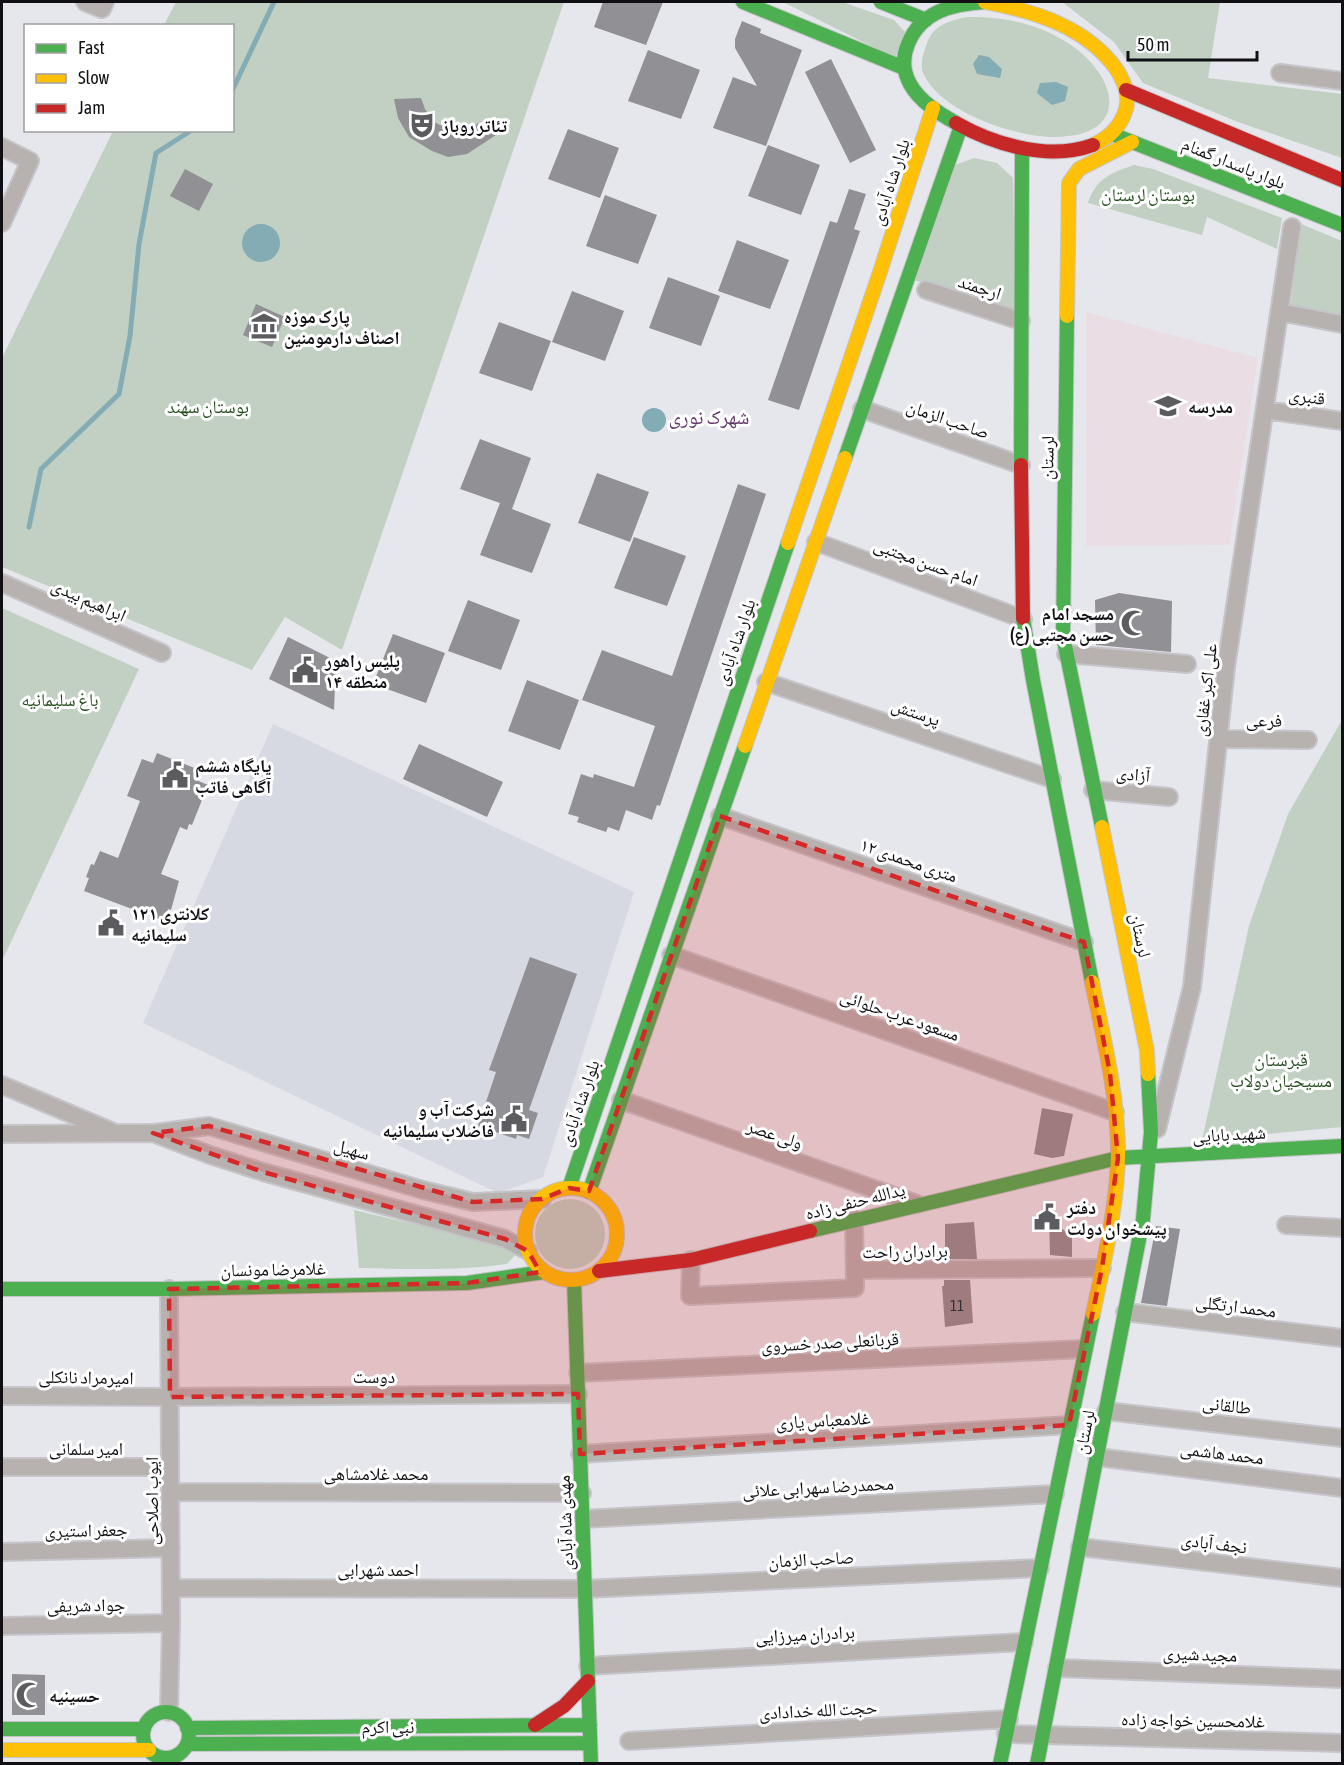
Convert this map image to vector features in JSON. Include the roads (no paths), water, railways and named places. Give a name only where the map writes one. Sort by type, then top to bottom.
[{"type":"street","points":[[85,2],[104,5]]},
{"type":"street","points":[[743,2],[904,68]]},
{"type":"street","points":[[881,2],[926,20]]},
{"type":"street","points":[[985,2],[1012,6],[1039,14],[1079,35],[1094,47],[1119,74],[1126,90],[1127,104],[1124,116],[1112,134],[1087,146],[1072,150],[1054,152],[1022,148],[983,137],[933,108],[908,79],[904,68],[904,55],[915,30],[926,20],[942,5],[963,3],[985,2]]},
{"type":"street","points":[[1037,2],[1059,25]]},
{"type":"street","points":[[1280,73],[1342,81]]},
{"type":"street","name":"بلوار پاسدار گمنام","points":[[1126,90],[1342,180]]},
{"type":"street","name":"بلوار شاه آبادی","points":[[569,1188],[879,275],[933,108]]},
{"type":"street","points":[[589,1192],[961,126]]},
{"type":"street","name":"بلوار پاسدار گمنام","points":[[1112,134],[1342,225]]},
{"type":"street","name":"لرستان","points":[[1037,1764],[1143,1219],[1150,1156],[1147,1051],[1063,636],[1069,183],[1079,169],[1132,142]]},
{"type":"street","points":[[2,147],[30,161],[2,223]]},
{"type":"street","name":"لرستان","points":[[1000,1764],[1102,1268],[1118,1158],[1110,1073],[1023,619],[1022,148]]},
{"type":"street","name":"علی اکبر غفاری","points":[[1150,1156],[1192,987],[1226,667],[1292,227]]},
{"type":"street","name":"ارجمند","points":[[926,290],[1021,321]]},
{"type":"street","points":[[1280,312],[1342,324]]},
{"type":"street","name":"صاحب الزمان","points":[[862,409],[1021,465]]},
{"type":"street","name":"قنبری","points":[[1265,410],[1342,421]]},
{"type":"street","name":"امام حسن مجتبی","points":[[816,542],[1023,619]]},
{"type":"street","name":"ابراهیم بیدی","points":[[2,583],[162,653]]},
{"type":"street","points":[[1066,654],[1186,664]]},
{"type":"street","name":"پرستش","points":[[766,682],[1052,779]]},
{"type":"street","name":"فرعی","points":[[1219,739],[1308,740]]},
{"type":"street","name":"آزادی","points":[[1093,790],[1169,797]]},
{"type":"street","name":"۱۲ متری محمدی","points":[[720,816],[1084,942]]},
{"type":"street","name":"مسعود عرب حلوائی","points":[[671,955],[1115,1112]]},
{"type":"street","name":"سهیل","points":[[2,1085],[117,1134],[153,1133],[208,1126],[473,1203],[542,1199]]},
{"type":"street","name":"ولی عصر","points":[[621,1100],[917,1204]]},
{"type":"street","name":"سهیل","points":[[153,1133],[263,1172],[505,1239],[528,1251]]},
{"type":"street","points":[[2,1134],[117,1134]]},
{"type":"street","name":"شهید بابایی","points":[[1118,1158],[1342,1146]]},
{"type":"street","name":"یدالله حنفی زاده","points":[[599,1271],[691,1260],[854,1219],[1118,1158]]},
{"type":"street","points":[[569,1188],[589,1192],[607,1206],[615,1219],[616,1247],[609,1260],[599,1271],[588,1278],[558,1279],[544,1272],[528,1251],[525,1237],[526,1223],[532,1210],[554,1191],[569,1188]]},
{"type":"street","points":[[854,1219],[855,1269]]},
{"type":"street","points":[[1286,1225],[1342,1228]]},
{"type":"street","name":"برادران راحت","points":[[691,1260],[690,1296],[855,1288],[855,1269],[1102,1268]]},
{"type":"street","name":"غلامرضا مونسان","points":[[2,1289],[169,1289],[467,1282],[544,1272]]},
{"type":"street","name":"مهدی شاه آبادی","points":[[574,1280],[591,1764]]},
{"type":"street","name":"ایوب اصلاحی","points":[[169,1289],[171,1548],[169,1712]]},
{"type":"street","name":"محمد ارتگلی","points":[[1125,1312],[1342,1338]]},
{"type":"street","name":"قربانعلی صدر خسروی","points":[[578,1373],[1084,1349]]},
{"type":"street","name":"دوست","points":[[170,1397],[578,1394]]},
{"type":"street","name":"امیرمراد نانکلی","points":[[2,1396],[170,1397]]},
{"type":"street","name":"طالقانی","points":[[1106,1411],[1342,1438]]},
{"type":"street","name":"غلامعباس یاری","points":[[580,1454],[1069,1425]]},
{"type":"street","name":"محمد هاشمی","points":[[1097,1457],[1342,1488]]},
{"type":"street","name":"امیر سلمانی","points":[[2,1467],[170,1467]]},
{"type":"street","name":"محمد غلامشاهی","points":[[170,1492],[582,1493]]},
{"type":"street","name":"محمدرضا سهرابی علائی","points":[[583,1519],[1055,1494]]},
{"type":"street","name":"نجف آبادی","points":[[1080,1546],[1342,1578]]},
{"type":"street","name":"جعفر استیری","points":[[2,1551],[171,1548]]},
{"type":"street","name":"صاحب الزمان","points":[[585,1589],[1040,1568]]},
{"type":"street","name":"احمد شهرابی","points":[[171,1588],[585,1589]]},
{"type":"street","name":"جواد شریفی","points":[[2,1626],[171,1623]]},
{"type":"street","name":"برادران میرزایی","points":[[588,1674],[1024,1642]]},
{"type":"street","name":"مجید شیری","points":[[1057,1668],[1342,1679]]},
{"type":"street","points":[[534,1725],[558,1712],[588,1674]]},
{"type":"street","points":[[169,1712],[181,1718],[187,1728],[187,1744],[178,1754],[165,1761],[149,1750],[143,1737],[150,1718],[156,1714],[169,1712]]},
{"type":"street","name":"نبی اکرم","points":[[187,1728],[590,1725]]},
{"type":"street","name":"حجت الله خدادادی","points":[[629,1741],[1007,1726],[1043,1735]]},
{"type":"street","points":[[2,1729],[144,1730]]},
{"type":"street","name":"غلامحسین خواجه زاده","points":[[1043,1735],[1342,1743]]},
{"type":"street","name":"نبی اکرم","points":[[187,1744],[591,1743]]},
{"type":"street","points":[[2,1750],[149,1750]]},
{"type":"water","points":[[979,55],[989,57],[1002,69],[1000,78],[977,74],[973,64]]},
{"type":"water","points":[[1056,82],[1068,87],[1065,101],[1052,105],[1037,93],[1040,83]]},
{"type":"water","points":[[261,224],[275,229],[280,243],[275,257],[261,262],[247,257],[242,243],[247,229]]},
{"type":"water","points":[[654,408],[662,412],[666,420],[662,428],[654,432],[646,428],[642,420],[646,412]]},
{"type":"waterway","points":[[234,87],[274,2]]},
{"type":"waterway","points":[[29,527],[41,469],[119,394],[130,336],[139,244],[156,153],[189,132]]},
{"type":"place","name":"تئاتر روباز","points":[[422,125]]},
{"type":"place","name":"پارک موزه اصناف دارمومنین","points":[[264,326]]},
{"type":"place","name":"مدرسه","points":[[1168,406]]},
{"type":"place","name":"مسجد امام حسن مجتبی (ع)","points":[[1134,623]]},
{"type":"place","name":"پلیس راهور منطقه ۱۴","points":[[305,670]]},
{"type":"place","name":"پایگاه ششم آگاهی فاتب","points":[[175,775]]},
{"type":"place","name":"كلانتری ١٢١ سلیمانیه","points":[[111,923]]},
{"type":"place","name":"شرکت آب و فاضلاب سلیمانیه","points":[[514,1119]]},
{"type":"place","name":"دفتر پیشخوان دولت","points":[[1047,1217]]},
{"type":"place","name":"حسینیه","points":[[29,1695]]},
{"type":"district","name":"شهرک نوری","points":[[709,416]]},
{"type":"park label","name":"بوستان لرستان","points":[[1148,194]]},
{"type":"park label","name":"بوستان سهند","points":[[208,406]]},
{"type":"park label","name":"باغ سلیمانیه","points":[[60,699]]},
{"type":"park label","name":"قبرستان مسیحیان دولاب","points":[[1281,1069]]}]
